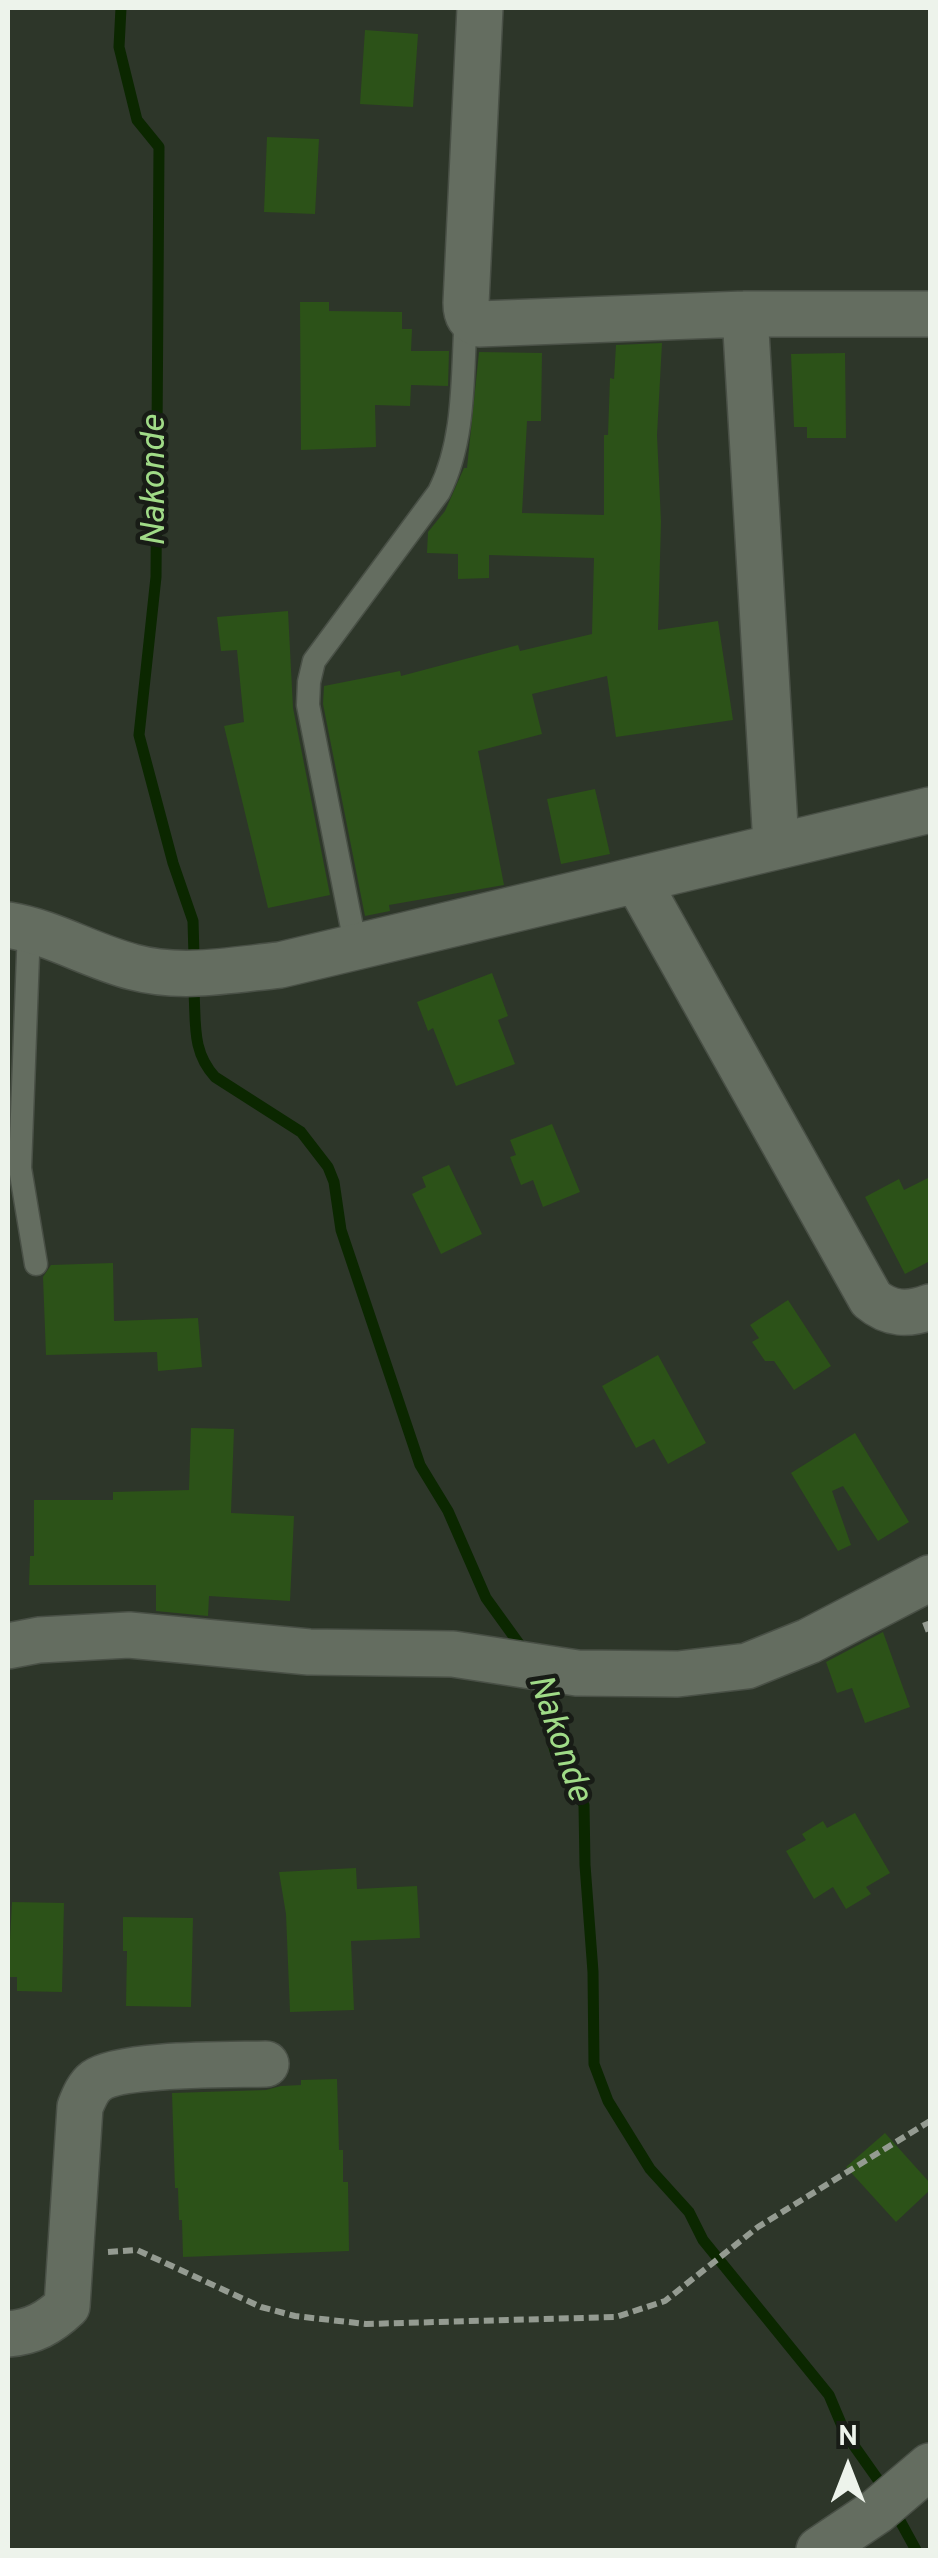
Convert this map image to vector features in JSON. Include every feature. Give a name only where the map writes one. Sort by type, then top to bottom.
[{"type":"street","points":[[480,8],[466,314],[478,324],[745,314],[930,314]]},
{"type":"street","points":[[745,314],[776,845]]},
{"type":"street","points":[[18,926],[137,968],[191,974],[280,965],[930,810]]},
{"type":"street","points":[[638,880],[871,1299],[896,1312],[914,1313],[930,1307]]},
{"type":"street","points":[[8,1646],[40,1640],[129,1635],[342,1654],[452,1654],[577,1672],[678,1674],[747,1666],[809,1641],[930,1578]]},
{"type":"street","points":[[8,2334],[28,2332],[52,2320],[67,2306],[80,2107],[97,2080],[122,2071],[266,2064]]},
{"type":"street","points":[[820,2550],[878,2511],[930,2466]]},
{"type":"lane","points":[[356,948],[308,704],[309,682],[314,662],[450,472],[456,448],[466,314]]},
{"type":"lane","points":[[18,926],[20,1168],[36,1264]]},
{"type":"path","points":[[68,2284],[100,2256],[122,2248],[137,2250],[261,2307],[295,2316],[366,2324],[616,2317],[665,2301],[758,2227],[930,2121]]},
{"type":"building","points":[[365,30],[418,34],[413,107],[360,104]]},
{"type":"building","points":[[267,137],[319,139],[315,214],[264,212]]},
{"type":"building","points":[[300,302],[329,302],[329,311],[402,312],[402,329],[412,329],[411,351],[449,351],[448,386],[411,385],[410,406],[375,405],[376,447],[301,450]]},
{"type":"building","points":[[662,343],[657,435],[661,522],[658,630],[718,621],[733,720],[616,737],[607,676],[532,694],[542,734],[478,751],[504,885],[389,905],[390,911],[365,916],[323,704],[324,686],[400,671],[401,676],[518,645],[520,651],[592,634],[594,558],[489,555],[489,578],[458,579],[458,554],[427,553],[428,532],[445,511],[467,468],[479,352],[542,353],[541,421],[527,421],[522,513],[604,515],[604,435],[608,435],[610,378],[614,379],[616,345]]},
{"type":"building","points":[[845,353],[846,438],[807,438],[807,427],[794,427],[791,354]]},
{"type":"building","points":[[288,611],[293,708],[330,895],[268,908],[224,726],[244,722],[237,650],[221,651],[217,617]]},
{"type":"building","points":[[595,789],[610,854],[561,864],[547,799]]},
{"type":"building","points":[[492,973],[508,1016],[498,1020],[515,1064],[456,1086],[433,1028],[428,1031],[417,1002]]},
{"type":"building","points":[[552,1124],[580,1192],[543,1207],[533,1180],[521,1185],[510,1157],[516,1155],[510,1140]]},
{"type":"building","points":[[449,1165],[482,1234],[441,1254],[412,1194],[426,1187],[422,1177]]},
{"type":"building","points":[[930,1177],[930,1261],[905,1274],[865,1197],[899,1179],[904,1190]]},
{"type":"building","points":[[113,1263],[114,1321],[198,1318],[202,1367],[158,1371],[157,1352],[46,1355],[43,1277],[51,1265]]},
{"type":"building","points":[[788,1300],[831,1366],[794,1390],[774,1361],[765,1361],[752,1342],[759,1338],[750,1325]]},
{"type":"building","points":[[658,1355],[706,1443],[668,1464],[654,1439],[636,1448],[602,1386]]},
{"type":"building","points":[[191,1428],[234,1429],[231,1513],[294,1516],[290,1601],[209,1596],[208,1616],[156,1611],[156,1585],[29,1585],[30,1556],[34,1556],[34,1500],[113,1500],[113,1492],[189,1490]]},
{"type":"building","points":[[855,1433],[909,1522],[878,1541],[843,1486],[832,1491],[851,1545],[838,1551],[791,1473]]},
{"type":"building","points":[[883,1632],[910,1707],[865,1723],[852,1688],[837,1693],[826,1662]]},
{"type":"building","points":[[855,1813],[890,1873],[866,1887],[871,1894],[846,1909],[833,1887],[814,1899],[786,1851],[806,1840],[802,1834],[823,1821],[827,1828]]},
{"type":"building","points":[[356,1868],[357,1889],[417,1886],[420,1938],[351,1941],[354,2010],[290,2012],[286,1914],[279,1872]]},
{"type":"building","points":[[12,1902],[64,1903],[62,1992],[17,1991],[17,1977],[8,1977]]},
{"type":"building","points":[[123,1917],[193,1918],[191,2007],[126,2006]]},
{"type":"building","points":[[337,2079],[339,2150],[343,2150],[343,2182],[348,2182],[349,2251],[183,2257],[182,2220],[175,2188],[172,2093],[266,2090],[301,2085],[301,2080]]},
{"type":"building","points":[[885,2133],[930,2183],[930,2190],[896,2222],[846,2167]]},
{"type":"waterway","name":"Nakonde","points":[[121,8],[119,47],[137,120],[159,147],[156,577],[139,735],[173,863],[193,921],[194,956]]},
{"type":"waterway","name":"Nakonde","points":[[194,992],[197,1038],[208,1068],[215,1077],[301,1132],[328,1167],[341,1230],[420,1465],[448,1511],[486,1598],[525,1652]]},
{"type":"waterway","name":"Nakonde","points":[[535,1679],[555,1751],[584,1805],[594,2064],[608,2101],[650,2169],[689,2212],[703,2240],[829,2395],[845,2433],[886,2491]]},
{"type":"waterway","name":"Nakonde","points":[[893,2508],[916,2550]]}]
